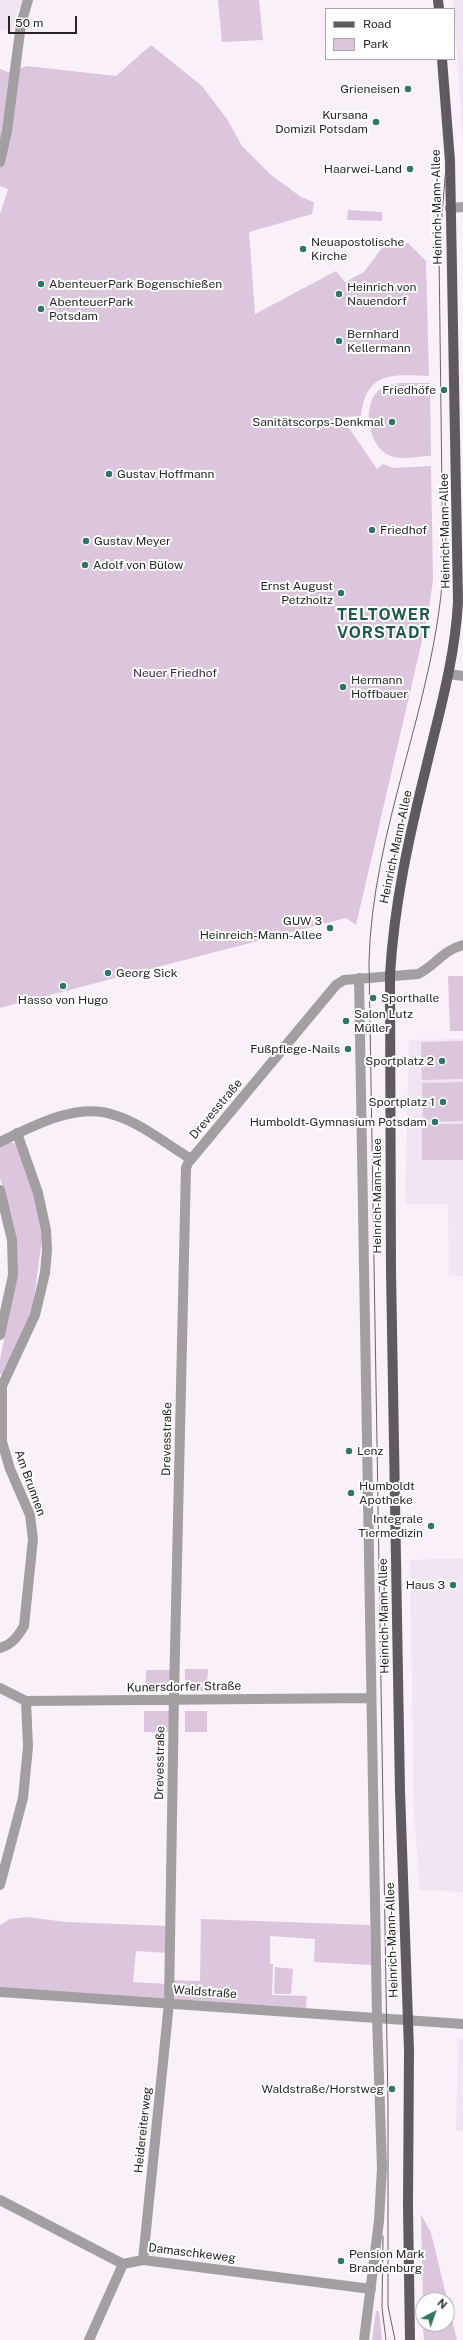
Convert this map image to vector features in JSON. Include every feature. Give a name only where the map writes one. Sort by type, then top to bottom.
[{"type":"main road","name":"Heinrich-Mann-Allee","points":[[410,2340],[408,2019],[400,1784],[391,1299],[390,975],[392,938],[401,874],[449,674],[457,625],[459,571],[449,142],[442,60]]},
{"type":"street","points":[[0,162],[7,132],[21,24],[28,0]]},
{"type":"street","points":[[450,208],[463,207]]},
{"type":"street","points":[[449,674],[463,676]]},
{"type":"street","name":"Drevesstraße","points":[[169,2003],[186,1168],[191,1159],[336,985],[344,980],[390,975],[418,974],[426,970],[446,952],[463,945]]},
{"type":"street","name":"Heinrich-Mann-Allee","points":[[359,978],[377,2017],[382,2168],[379,2221],[364,2340]]},
{"type":"street","points":[[0,1142],[17,1134],[71,1114],[97,1111],[124,1118],[191,1159]]},
{"type":"street","name":"Am Brunnen","points":[[0,1648],[10,1644],[19,1636],[24,1626],[34,1547],[30,1515],[8,1463],[2,1442],[1,1386],[35,1315],[45,1274],[47,1250],[46,1230],[38,1193],[17,1134]]},
{"type":"street","points":[[0,1190],[12,1240],[13,1275],[0,1335]]},
{"type":"street","name":"Kunersdorfer Straße","points":[[0,1688],[26,1701],[371,1698]]},
{"type":"street","points":[[0,1885],[23,1798],[28,1747],[26,1701]]},
{"type":"street","name":"Waldstraße","points":[[0,1992],[463,2024]]},
{"type":"street","name":"Heidereiterweg","points":[[143,2260],[169,2003]]},
{"type":"street","points":[[0,2200],[123,2264],[89,2340]]},
{"type":"street","name":"Damaschkeweg","points":[[123,2264],[143,2260],[371,2289]]},
{"type":"shaded area","points":[[0,0],[23,0],[21,8],[18,9],[13,32],[0,29]]},
{"type":"shaded area","points":[[452,0],[463,0],[463,145],[455,8]]},
{"type":"shaded area","name":"Humboldt-Gymnasium Potsdam","points":[[463,1039],[463,1276],[449,1275],[448,1204],[405,1204],[409,1040]]},
{"type":"shaded area","points":[[463,1558],[463,1892],[420,1890],[414,1813],[410,1560]]},
{"type":"shaded area","points":[[458,2039],[463,2039],[463,2131],[456,2131]]},
{"type":"green space","points":[[218,0],[259,0],[263,40],[222,42]]},
{"type":"green space","name":"Neuer Friedhof","points":[[151,45],[202,86],[227,119],[242,146],[271,175],[301,197],[314,202],[312,214],[249,232],[255,314],[336,271],[345,282],[364,272],[385,244],[408,243],[426,261],[429,376],[404,375],[384,378],[375,383],[369,390],[364,401],[361,416],[343,417],[344,427],[349,428],[377,469],[383,464],[393,468],[431,466],[433,580],[428,615],[356,925],[346,918],[0,1008],[0,214],[8,189],[0,186],[0,69],[8,72],[27,66],[116,76]]},
{"type":"green space","points":[[348,210],[382,212],[382,221],[347,220]]},
{"type":"green space","points":[[399,383],[430,383],[431,456],[408,458],[394,457],[385,453],[378,447],[373,438],[369,417],[373,397],[381,388]]},
{"type":"green space","points":[[448,976],[463,976],[463,1031],[450,1031]]},
{"type":"green space","name":"Sportplatz 2","points":[[463,1041],[463,1079],[422,1080],[421,1042]]},
{"type":"green space","name":"Sportplatz 1","points":[[463,1082],[463,1121],[423,1122],[422,1083]]},
{"type":"green space","points":[[422,1124],[463,1124],[463,1160],[422,1160]]},
{"type":"green space","points":[[9,1142],[17,1144],[35,1193],[43,1232],[32,1312],[5,1375],[0,1374],[0,1360],[17,1272],[7,1202],[0,1178],[0,1146]]},
{"type":"green space","points":[[185,1669],[208,1669],[207,1691],[185,1691]]},
{"type":"green space","points":[[146,1670],[170,1670],[170,1691],[146,1690]]},
{"type":"green space","points":[[144,1711],[170,1711],[169,1732],[144,1732]]},
{"type":"green space","points":[[185,1711],[207,1711],[207,1732],[185,1732]]},
{"type":"green space","points":[[27,1917],[66,1922],[168,1926],[168,1953],[136,1951],[133,1982],[167,1984],[167,2002],[0,1989],[0,1925],[10,1919]]},
{"type":"green space","points":[[201,1919],[370,1925],[371,1965],[314,1962],[315,1939],[270,1936],[270,1964],[273,1964],[272,1995],[307,1996],[306,2010],[170,2003],[171,1980],[200,1981]]},
{"type":"green space","points":[[275,1967],[293,1969],[291,1994],[274,1994]]},
{"type":"green space","points":[[421,2214],[431,2233],[445,2292],[423,2292]]},
{"type":"green space","points":[[376,2311],[379,2311],[382,2340],[372,2340]]},
{"type":"green space","points":[[424,2332],[455,2332],[457,2340],[424,2340]]},
{"type":"tram line","points":[[440,0],[440,8]]},
{"type":"tram line","points":[[395,2340],[388,2306],[388,2107],[369,962],[373,913],[381,864],[391,815],[428,671],[437,622],[443,573],[439,252],[447,154],[441,60]]},
{"type":"tram line","points":[[383,2236],[382,2308],[386,2340]]},
{"type":"place","name":"Grieneisen","points":[[408,89]]},
{"type":"place","name":"Kursana Domizil Potsdam","points":[[376,122]]},
{"type":"place","name":"Haarwei-Land","points":[[410,169]]},
{"type":"place","name":"Neuapostolische Kirche","points":[[303,249]]},
{"type":"place","name":"AbenteuerPark Bogenschießen","points":[[41,284]]},
{"type":"place","name":"Heinrich von Nauendorf","points":[[339,294]]},
{"type":"place","name":"AbenteuerPark Potsdam","points":[[41,309]]},
{"type":"place","name":"Bernhard Kellermann","points":[[339,341]]},
{"type":"place","name":"Friedhöfe","points":[[444,390]]},
{"type":"place","name":"Sanitätscorps-Denkmal","points":[[392,422]]},
{"type":"place","name":"Gustav Hoffmann","points":[[109,474]]},
{"type":"place","name":"Friedhof","points":[[372,530]]},
{"type":"place","name":"Gustav Meyer","points":[[86,541]]},
{"type":"place","name":"Adolf von Bülow","points":[[85,565]]},
{"type":"place","name":"Ernst August Petzholtz","points":[[341,593]]},
{"type":"place","name":"Hermann Hoffbauer","points":[[343,687]]},
{"type":"place","name":"GUW 3 Heinreich-Mann-Allee","points":[[330,928]]},
{"type":"place","name":"Georg Sick","points":[[108,973]]},
{"type":"place","name":"Hasso von Hugo","points":[[63,986]]},
{"type":"place","name":"Sporthalle","points":[[373,998]]},
{"type":"place","name":"Salon Lutz Müller","points":[[346,1021]]},
{"type":"place","name":"Fußpflege-Nails","points":[[348,1049]]},
{"type":"place","name":"Sportplatz 2","points":[[442,1061]]},
{"type":"place","name":"Sportplatz 1","points":[[443,1102]]},
{"type":"place","name":"Humboldt-Gymnasium Potsdam","points":[[435,1122]]},
{"type":"place","name":"Lenz","points":[[349,1451]]},
{"type":"place","name":"Humboldt Apotheke","points":[[351,1493]]},
{"type":"place","name":"Integrale Tiermedizin","points":[[431,1526]]},
{"type":"place","name":"Haus 3","points":[[453,1585]]},
{"type":"place","name":"Waldstraße/Horstweg","points":[[392,2089]]},
{"type":"place","name":"Pension Mark Brandenburg","points":[[341,2261]]},
{"type":"district","name":"TELTOWER VORSTADT","points":[[384,624]]}]
